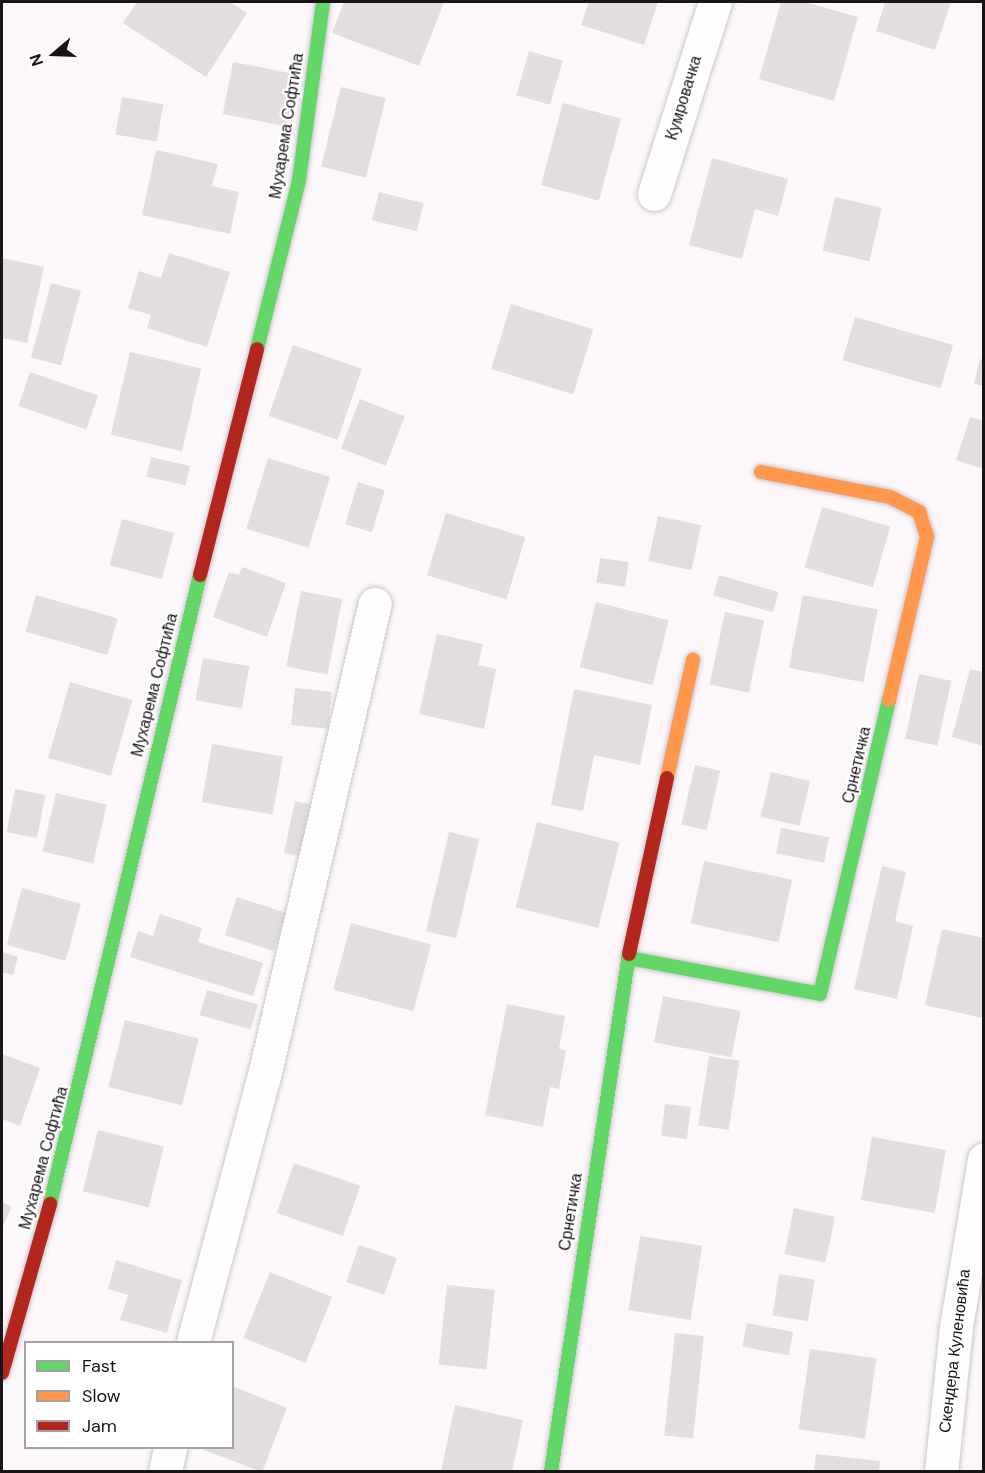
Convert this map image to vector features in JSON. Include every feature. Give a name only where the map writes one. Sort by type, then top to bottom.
[{"type":"street","name":"Мухарема Софтића","points":[[2,1373],[69,1136],[152,765],[299,180],[323,2]]},
{"type":"street","name":"Кумровачка","points":[[654,194],[714,2]]},
{"type":"street","name":"Срнетичка","points":[[628,958],[820,994],[927,537],[919,512],[890,497],[761,472]]},
{"type":"street","points":[[193,1341],[264,1076],[375,604]]},
{"type":"street","name":"Срнетичка","points":[[550,1472],[628,958],[693,660]]},
{"type":"street","name":"Скендера Куленовића","points":[[941,1472],[956,1327],[984,1159]]},
{"type":"street","points":[[165,1472],[170,1449]]},
{"type":"building","points":[[137,2],[230,2],[247,13],[206,77],[123,23]]},
{"type":"building","points":[[344,2],[444,2],[419,66],[332,33]]},
{"type":"building","points":[[589,2],[658,2],[644,45],[581,25]]},
{"type":"building","points":[[781,2],[805,2],[858,17],[834,101],[759,79]]},
{"type":"building","points":[[885,2],[951,2],[935,50],[876,31]]},
{"type":"building","points":[[529,51],[563,61],[550,105],[516,95]]},
{"type":"building","points":[[233,62],[297,74],[287,126],[223,114]]},
{"type":"building","points":[[341,87],[386,98],[366,178],[321,167]]},
{"type":"building","points":[[122,97],[163,104],[157,142],[115,134]]},
{"type":"building","points":[[563,103],[621,119],[599,201],[541,185]]},
{"type":"building","points":[[156,150],[218,164],[212,186],[239,192],[230,234],[142,215]]},
{"type":"building","points":[[712,158],[788,179],[778,216],[755,209],[742,259],[689,245]]},
{"type":"building","points":[[379,192],[424,203],[417,231],[372,220]]},
{"type":"building","points":[[835,197],[882,208],[869,261],[823,251]]},
{"type":"building","points":[[169,253],[230,272],[207,347],[147,328],[151,315],[128,308],[139,271],[161,278]]},
{"type":"building","points":[[2,258],[44,267],[27,343],[2,338]]},
{"type":"building","points":[[51,283],[81,291],[61,365],[31,357]]},
{"type":"building","points":[[511,304],[593,329],[573,394],[491,369]]},
{"type":"building","points":[[855,317],[953,345],[941,388],[843,360]]},
{"type":"building","points":[[293,345],[362,369],[338,440],[269,416]]},
{"type":"building","points":[[130,352],[201,368],[182,451],[111,435]]},
{"type":"building","points":[[980,359],[984,360],[984,386],[974,384]]},
{"type":"building","points":[[30,372],[98,395],[86,429],[18,406]]},
{"type":"building","points":[[360,399],[405,416],[386,466],[341,448]]},
{"type":"building","points":[[970,417],[984,421],[984,469],[956,460]]},
{"type":"building","points":[[151,457],[190,466],[185,485],[147,476]]},
{"type":"building","points":[[268,458],[330,477],[309,548],[246,529]]},
{"type":"building","points":[[358,482],[385,490],[372,532],[345,524]]},
{"type":"building","points":[[822,507],[890,527],[873,587],[805,568]]},
{"type":"building","points":[[446,513],[525,537],[506,599],[427,575]]},
{"type":"building","points":[[658,516],[701,525],[691,570],[648,561]]},
{"type":"building","points":[[122,519],[174,533],[162,579],[110,565]]},
{"type":"building","points":[[600,558],[629,562],[625,587],[597,583]]},
{"type":"building","points":[[242,567],[286,583],[267,637],[213,617],[229,572],[239,575]]},
{"type":"building","points":[[719,575],[779,592],[773,612],[713,595]]},
{"type":"building","points":[[301,591],[342,599],[328,675],[286,667]]},
{"type":"building","points":[[36,595],[118,618],[107,655],[26,632]]},
{"type":"building","points":[[803,595],[878,610],[863,682],[789,668]]},
{"type":"building","points":[[596,602],[669,620],[653,685],[580,667]]},
{"type":"building","points":[[725,612],[764,620],[749,693],[710,684]]},
{"type":"building","points":[[437,634],[483,644],[478,665],[496,669],[484,729],[419,714]]},
{"type":"building","points":[[203,658],[249,666],[242,709],[196,700]]},
{"type":"building","points":[[970,669],[984,672],[984,746],[952,737]]},
{"type":"building","points":[[919,674],[951,681],[938,745],[905,739]]},
{"type":"building","points":[[70,682],[132,700],[111,776],[48,758]]},
{"type":"building","points":[[295,688],[332,692],[328,729],[291,725]]},
{"type":"building","points":[[574,689],[652,705],[640,765],[594,755],[583,811],[551,805]]},
{"type":"building","points":[[212,744],[283,757],[273,815],[202,802]]},
{"type":"building","points":[[695,765],[720,771],[707,830],[681,824]]},
{"type":"building","points":[[771,772],[810,781],[800,826],[761,817]]},
{"type":"building","points":[[15,789],[45,795],[37,838],[7,832]]},
{"type":"building","points":[[56,793],[107,805],[93,863],[43,851]]},
{"type":"building","points":[[295,801],[319,806],[308,858],[284,853]]},
{"type":"building","points":[[537,822],[619,843],[598,928],[516,907]]},
{"type":"building","points":[[781,828],[829,837],[824,863],[776,854]]},
{"type":"building","points":[[449,832],[479,839],[456,938],[426,931]]},
{"type":"building","points":[[704,861],[792,880],[779,942],[691,924]]},
{"type":"building","points":[[882,866],[906,872],[895,921],[913,926],[897,999],[854,989]]},
{"type":"building","points":[[22,888],[81,904],[66,961],[7,945]]},
{"type":"building","points":[[237,897],[286,913],[274,951],[225,935]]},
{"type":"building","points":[[160,914],[202,928],[198,942],[263,963],[253,996],[130,957],[138,931],[153,936]]},
{"type":"building","points":[[351,923],[431,944],[413,1011],[333,990]]},
{"type":"building","points":[[942,929],[984,938],[982,1018],[925,1005]]},
{"type":"building","points":[[2,952],[18,957],[13,975],[2,972]]},
{"type":"building","points":[[207,990],[258,1005],[251,1030],[200,1015]]},
{"type":"building","points":[[663,996],[741,1011],[732,1057],[654,1042]]},
{"type":"building","points":[[507,1004],[565,1016],[559,1049],[566,1050],[559,1089],[550,1087],[543,1127],[485,1115]]},
{"type":"building","points":[[125,1020],[199,1038],[182,1105],[108,1087]]},
{"type":"building","points":[[2,1054],[40,1068],[20,1126],[2,1119]]},
{"type":"building","points":[[709,1056],[740,1061],[729,1130],[698,1125]]},
{"type":"building","points":[[665,1104],[691,1107],[687,1139],[661,1136]]},
{"type":"building","points":[[98,1130],[164,1146],[149,1208],[83,1191]]},
{"type":"building","points":[[872,1137],[946,1150],[935,1213],[861,1200]]},
{"type":"building","points":[[294,1163],[360,1186],[343,1236],[277,1213]]},
{"type":"building","points":[[2,1202],[12,1207],[2,1228]]},
{"type":"building","points":[[794,1208],[835,1217],[825,1263],[784,1254]]},
{"type":"building","points":[[640,1236],[702,1246],[690,1320],[628,1310]]},
{"type":"building","points":[[359,1245],[397,1258],[384,1295],[346,1282]]},
{"type":"building","points":[[116,1260],[182,1280],[167,1333],[120,1320],[128,1295],[108,1289]]},
{"type":"building","points":[[270,1272],[332,1297],[306,1363],[243,1338]]},
{"type":"building","points":[[779,1274],[815,1280],[808,1321],[772,1315]]},
{"type":"building","points":[[447,1285],[495,1290],[486,1370],[439,1365]]},
{"type":"building","points":[[747,1323],[793,1332],[789,1356],[742,1347]]},
{"type":"building","points":[[675,1333],[704,1336],[693,1438],[664,1435]]},
{"type":"building","points":[[810,1349],[876,1358],[865,1439],[799,1429]]},
{"type":"building","points":[[234,1387],[287,1408],[262,1472],[202,1449],[234,1449]]},
{"type":"building","points":[[455,1405],[523,1420],[512,1472],[441,1471]]},
{"type":"building","points":[[816,1454],[880,1461],[879,1472],[814,1472]]},
{"type":"traffic: fast","points":[[257,349],[299,180],[323,2]]},
{"type":"traffic: fast","points":[[50,1204],[200,575]]},
{"type":"traffic: fast","points":[[628,958],[820,994],[889,700]]},
{"type":"traffic: fast","points":[[551,1472],[629,954]]},
{"type":"traffic: slow","points":[[761,472],[890,497],[919,512],[927,537],[889,700]]},
{"type":"traffic: slow","points":[[667,778],[693,660]]},
{"type":"traffic: jam","points":[[200,575],[257,349]]},
{"type":"traffic: jam","points":[[629,954],[667,778]]},
{"type":"traffic: jam","points":[[2,1373],[50,1204]]}]
